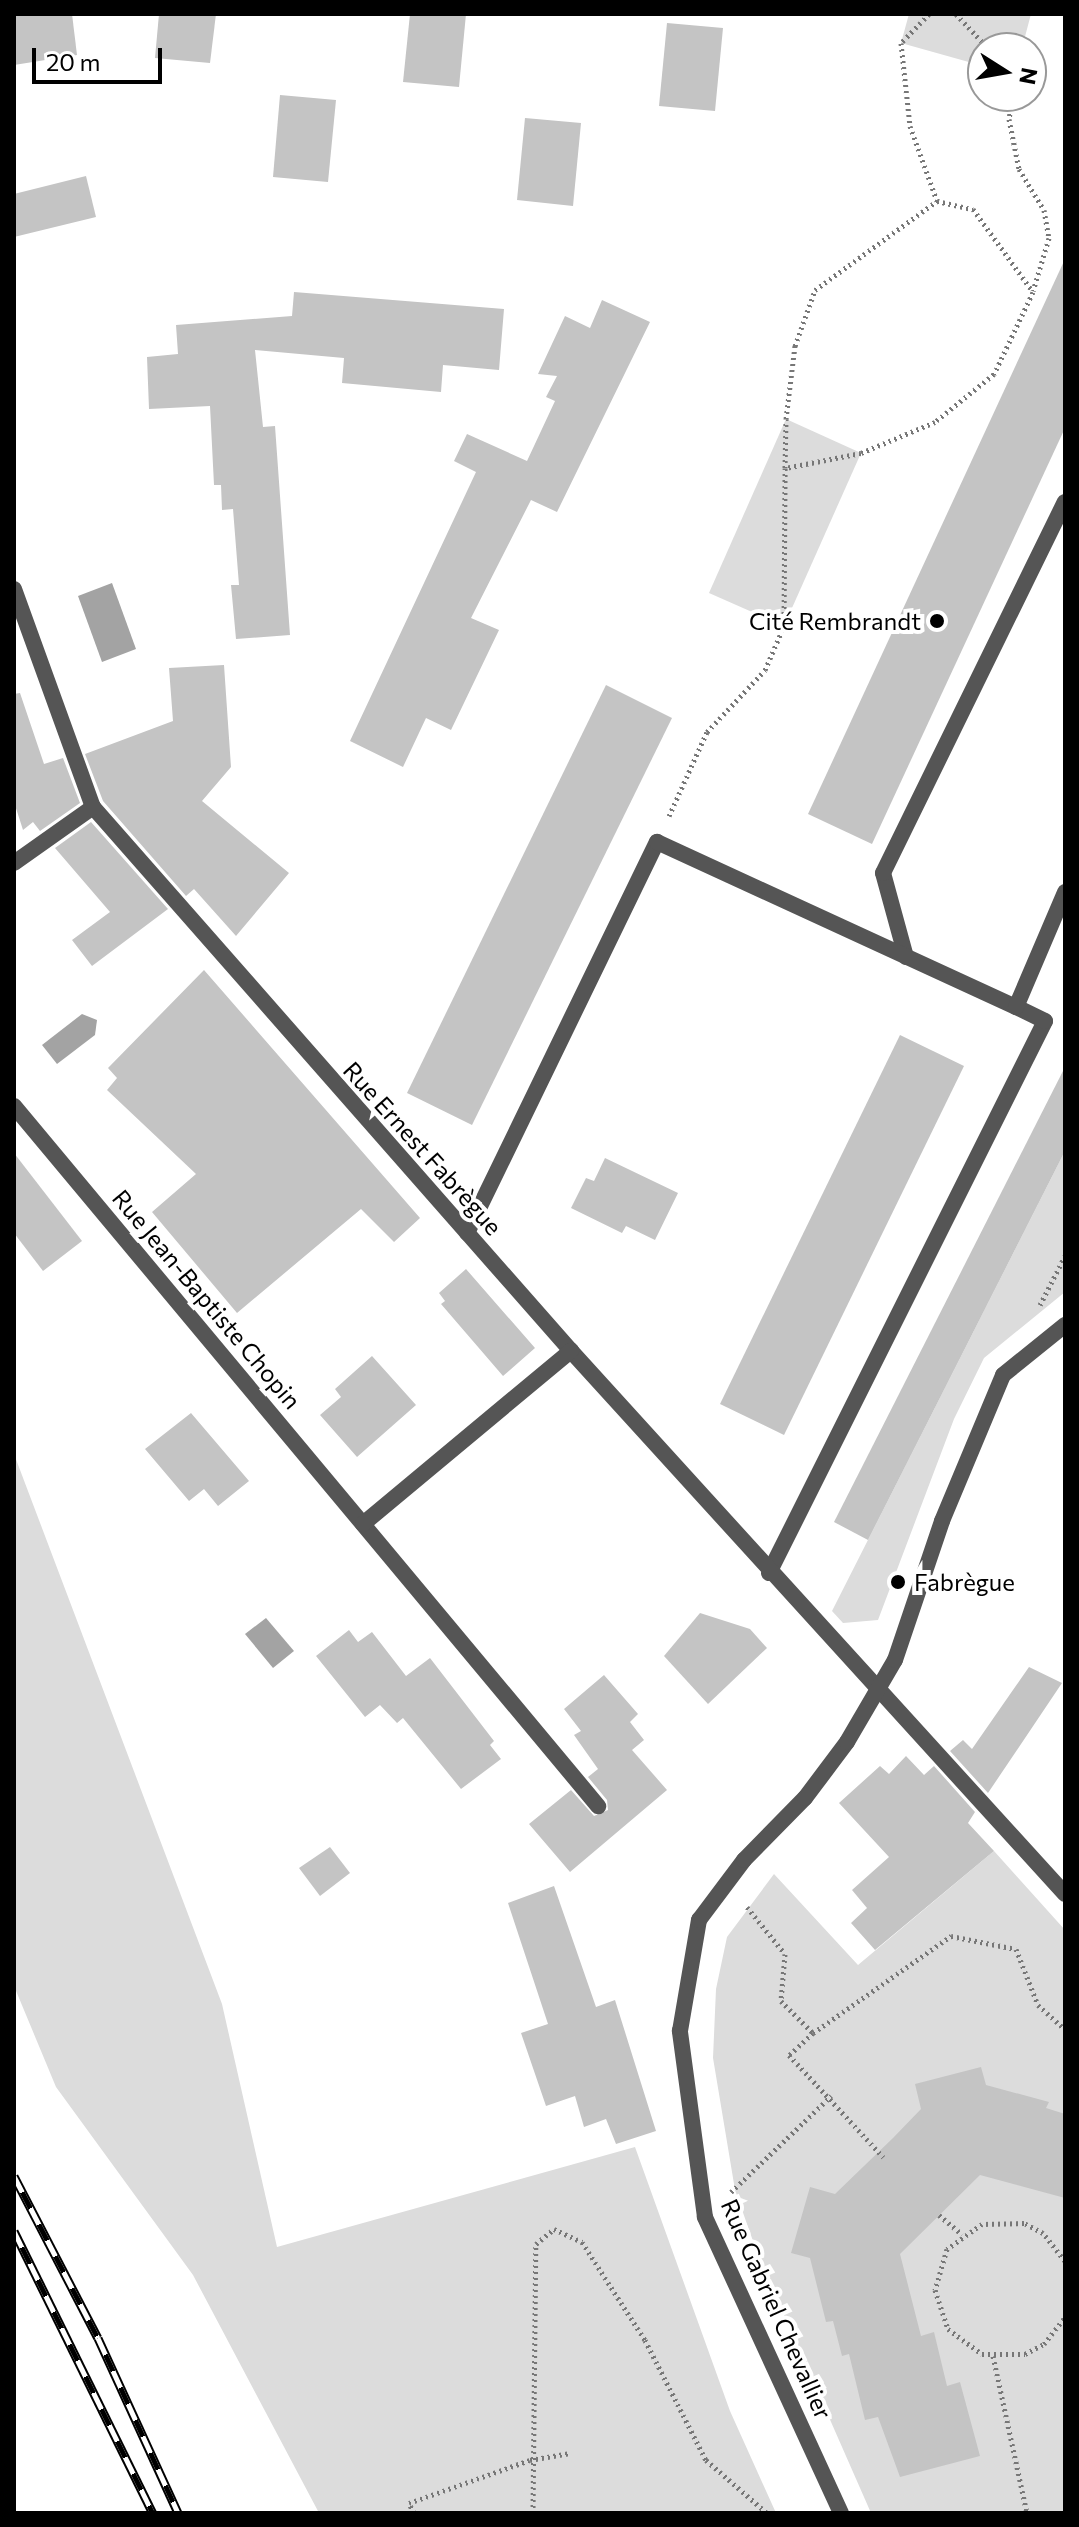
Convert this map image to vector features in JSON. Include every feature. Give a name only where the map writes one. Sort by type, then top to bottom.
[{"type":"street","points":[[906,957],[883,873],[1065,502]]},
{"type":"street","name":"Rue Ernest Fabrègue","points":[[14,589],[93,807],[769,1573],[1065,1894]]},
{"type":"street","points":[[14,863],[93,807]]},
{"type":"street","points":[[467,1233],[657,842],[1045,1021],[769,1573]]},
{"type":"street","points":[[1016,1007],[1065,892]]},
{"type":"street","name":"Rue Jean-Baptiste Chopin","points":[[14,1106],[598,1806]]},
{"type":"street","name":"Rue Gabriel Chevallier","points":[[841,2513],[705,2217],[680,2031],[699,1920],[728,1882],[805,1798],[878,1688],[895,1660],[942,1521],[1003,1375],[1065,1325]]},
{"type":"street","points":[[363,1524],[571,1351]]},
{"type":"path","points":[[929,14],[901,43],[910,126],[937,201]]},
{"type":"path","points":[[956,14],[973,32]]},
{"type":"path","points":[[785,468],[861,453],[935,422],[994,374],[1033,292],[1049,238],[1044,210],[1019,169],[1010,112]]},
{"type":"path","points":[[657,842],[707,732],[765,670],[784,626],[785,468],[795,346],[815,290],[937,201],[973,209],[1033,292]]},
{"type":"path","points":[[728,1882],[785,1954],[781,2001],[813,2033]]},
{"type":"path","points":[[883,2157],[831,2096],[789,2055],[813,2033],[951,1936],[1016,1949],[1038,2005],[1065,2029]]},
{"type":"path","points":[[705,2217],[831,2096]]},
{"type":"path","points":[[939,2215],[962,2234]]},
{"type":"path","points":[[1065,2261],[1043,2233],[1024,2223],[1002,2220],[962,2234],[938,2268],[938,2311],[963,2345],[993,2356],[1025,2354],[1044,2344],[1065,2317]]},
{"type":"path","points":[[533,2513],[530,2460],[536,2244],[554,2229],[582,2242],[645,2340],[706,2460],[767,2513]]},
{"type":"path","points":[[993,2356],[1027,2513]]},
{"type":"path","points":[[414,2513],[409,2503],[530,2460],[570,2453]]},
{"type":"shaded area","points":[[909,14],[1031,14],[1026,32],[967,32],[967,62],[901,43]]},
{"type":"shaded area","points":[[786,419],[861,453],[784,626],[709,593]]},
{"type":"shaded area","points":[[112,583],[136,649],[102,662],[78,596]]},
{"type":"shaded area","points":[[82,1014],[97,1020],[95,1035],[57,1064],[42,1045]]},
{"type":"shaded area","points":[[1065,1151],[1065,1292],[984,1358],[954,1419],[878,1620],[843,1623],[832,1611]]},
{"type":"shaded area","points":[[14,1454],[222,2004],[277,2247],[635,2147],[730,2411],[776,2513],[319,2513],[193,2275],[56,2087],[14,1986]]},
{"type":"shaded area","points":[[266,1618],[294,1651],[273,1668],[245,1634]]},
{"type":"shaded area","points":[[994,1851],[1065,1930],[1065,2513],[871,2513],[759,2258],[735,2190],[713,2058],[716,1989],[727,1937],[774,1874],[858,1965]]},
{"type":"building","points":[[14,14],[72,14],[77,55],[14,65]]},
{"type":"building","points":[[159,14],[216,14],[210,63],[155,58]]},
{"type":"building","points":[[410,14],[466,14],[459,87],[403,82]]},
{"type":"building","points":[[667,23],[723,28],[715,111],[659,106]]},
{"type":"building","points":[[280,95],[336,100],[328,182],[273,177]]},
{"type":"building","points":[[525,118],[581,123],[573,206],[517,200]]},
{"type":"building","points":[[86,176],[96,217],[14,237],[14,194]]},
{"type":"building","name":"Cité Rembrandt","points":[[1065,259],[1065,428],[872,844],[808,814]]},
{"type":"building","points":[[294,292],[504,309],[499,370],[443,365],[441,392],[342,383],[344,358],[255,350],[263,427],[275,426],[290,635],[236,639],[231,585],[239,585],[233,509],[222,510],[221,485],[214,485],[210,406],[149,409],[147,357],[178,354],[176,325],[292,316]]},
{"type":"building","points":[[602,300],[650,322],[557,512],[531,500],[471,618],[499,630],[451,730],[426,718],[403,767],[350,741],[476,472],[454,461],[467,434],[527,461],[555,401],[546,397],[557,376],[538,374],[565,316],[590,328]]},
{"type":"building","points":[[224,665],[231,767],[202,801],[289,873],[236,936],[194,889],[186,896],[103,801],[85,754],[173,721],[169,668]]},
{"type":"building","points":[[606,685],[672,718],[472,1125],[407,1093]]},
{"type":"building","points":[[20,693],[44,764],[63,758],[80,803],[40,831],[33,822],[23,830],[14,802],[14,694]]},
{"type":"building","points":[[91,822],[168,909],[92,966],[72,940],[110,912],[55,848]]},
{"type":"building","points":[[204,970],[420,1218],[394,1242],[361,1209],[237,1313],[152,1212],[196,1174],[107,1090],[117,1078],[108,1068]]},
{"type":"building","points":[[900,1035],[964,1066],[784,1435],[720,1404]]},
{"type":"building","points":[[1065,1067],[1065,1151],[868,1540],[834,1522]]},
{"type":"building","points":[[14,1153],[82,1241],[43,1271],[14,1233]]},
{"type":"building","points":[[605,1158],[678,1193],[655,1240],[626,1226],[622,1233],[571,1208],[586,1178],[594,1181]]},
{"type":"building","points":[[466,1269],[535,1348],[503,1376],[441,1304],[445,1301],[439,1293]]},
{"type":"building","points":[[372,1356],[416,1405],[357,1457],[320,1415],[341,1397],[335,1389]]},
{"type":"building","points":[[191,1413],[249,1481],[218,1506],[204,1489],[189,1501],[145,1449]]},
{"type":"building","points":[[700,1613],[750,1629],[767,1648],[708,1704],[664,1656]]},
{"type":"building","points":[[349,1630],[358,1642],[372,1632],[406,1676],[430,1658],[494,1741],[490,1745],[501,1759],[461,1789],[403,1718],[397,1723],[380,1705],[365,1717],[316,1656]]},
{"type":"building","points":[[1029,1667],[1062,1683],[988,1793],[950,1751],[963,1740],[972,1749]]},
{"type":"building","points":[[604,1675],[638,1714],[630,1722],[644,1740],[632,1750],[667,1790],[570,1872],[529,1824],[571,1790],[594,1816],[608,1810],[607,1800],[588,1777],[598,1769],[574,1735],[581,1731],[564,1709]]},
{"type":"building","points":[[906,1756],[924,1775],[934,1766],[975,1812],[968,1823],[994,1851],[875,1950],[851,1923],[867,1908],[852,1890],[889,1857],[839,1803],[880,1766],[889,1774]]},
{"type":"building","points":[[330,1847],[350,1873],[320,1896],[299,1868]]},
{"type":"building","points":[[554,1886],[596,2007],[615,2000],[656,2131],[616,2144],[606,2119],[584,2127],[575,2096],[546,2106],[521,2033],[548,2024],[508,1903]]},
{"type":"building","points":[[981,2067],[986,2085],[1049,2102],[1046,2108],[1065,2114],[1065,2198],[980,2175],[900,2254],[921,2336],[934,2332],[947,2386],[960,2382],[980,2456],[900,2477],[878,2417],[865,2420],[849,2354],[842,2356],[833,2321],[826,2322],[810,2258],[791,2253],[810,2187],[835,2194],[893,2138],[921,2109],[915,2084]]},
{"type":"railway","points":[[14,2176],[98,2338],[178,2513]]},
{"type":"railway","points":[[14,2231],[153,2513]]},
{"type":"place","name":"Cité Rembrandt","points":[[937,621]]},
{"type":"place","name":"Fabrègue","points":[[898,1582]]}]
